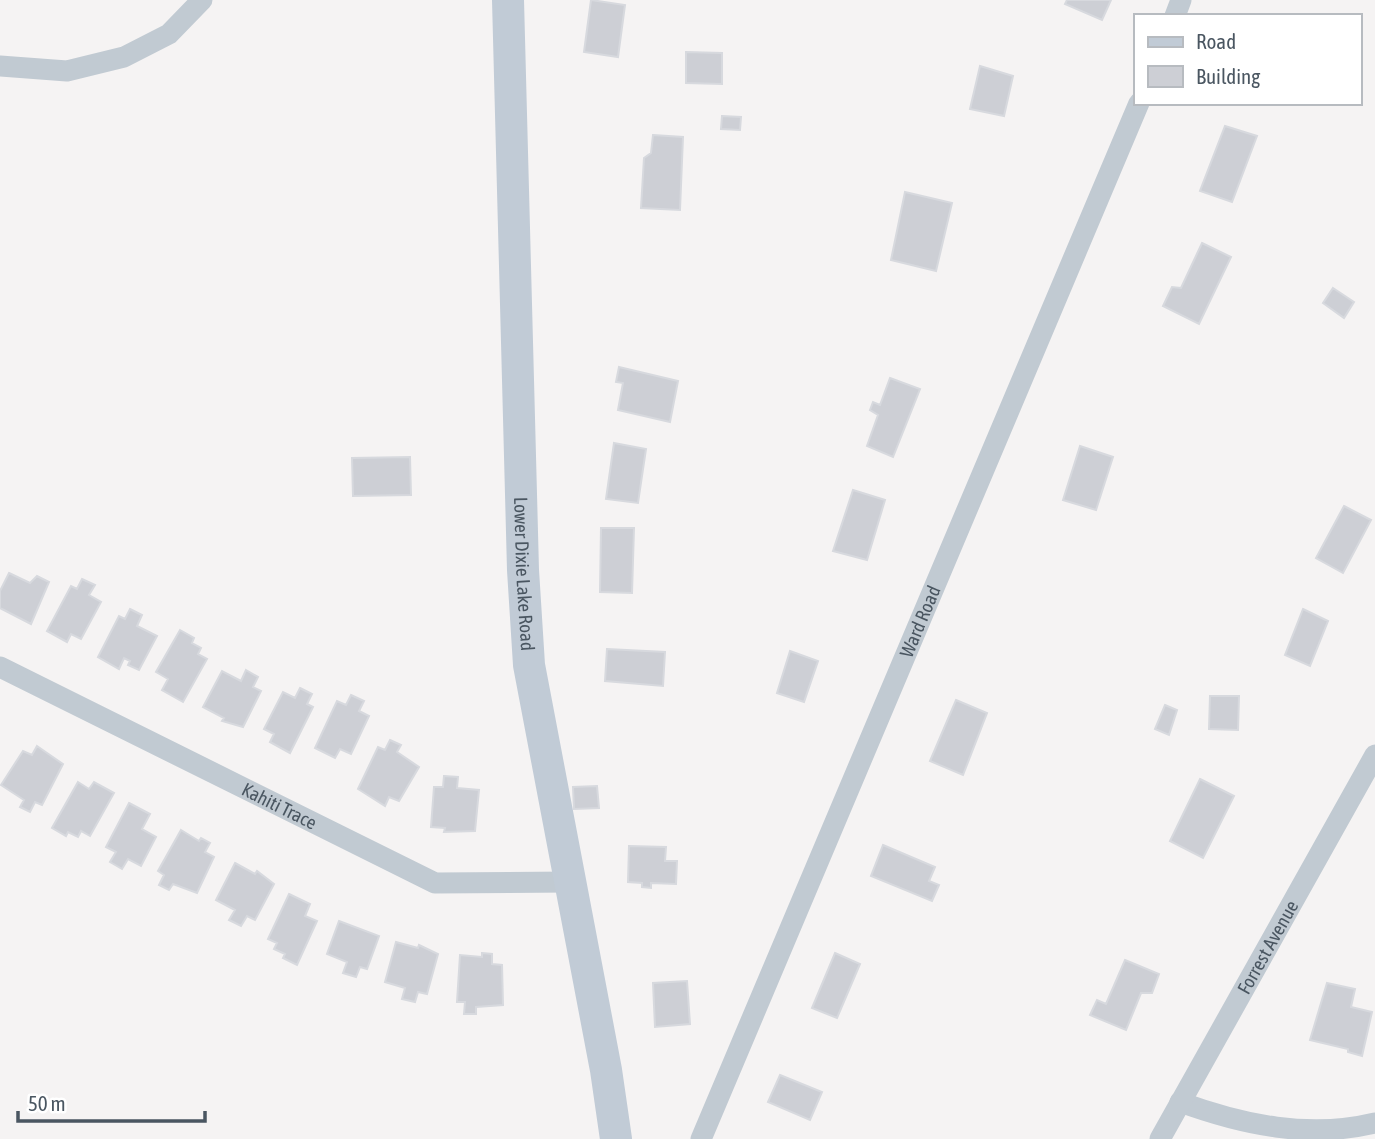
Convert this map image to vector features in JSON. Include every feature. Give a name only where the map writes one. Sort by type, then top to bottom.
[{"type":"street","points":[[0,66],[67,71],[124,57],[169,34],[202,0]]},
{"type":"street","name":"Lower Dixie Lake Road","points":[[508,0],[523,570],[529,665],[606,1070],[616,1139]]},
{"type":"street","name":"Ward Road","points":[[701,1139],[1138,105]]},
{"type":"street","name":"Kahiti Trace","points":[[0,667],[435,884],[570,882]]},
{"type":"street","name":"Forrest Avenue","points":[[1160,1139],[1375,755]]},
{"type":"street","points":[[1180,1102],[1234,1122],[1296,1131],[1359,1127],[1375,1123]]},
{"type":"building","points":[[591,0],[625,5],[618,57],[584,52]]},
{"type":"building","points":[[1067,0],[1111,0],[1102,20],[1065,4]]},
{"type":"building","points":[[686,52],[722,53],[722,84],[686,83]]},
{"type":"building","points":[[980,66],[1013,76],[1004,116],[970,109]]},
{"type":"building","points":[[722,116],[741,117],[740,130],[721,129]]},
{"type":"building","points":[[1225,126],[1257,136],[1232,202],[1200,191]]},
{"type":"building","points":[[653,135],[683,137],[680,210],[641,208],[644,158],[651,153]]},
{"type":"building","points":[[905,192],[952,203],[936,271],[891,260]]},
{"type":"building","points":[[1202,243],[1231,257],[1199,324],[1163,306],[1172,287],[1181,288]]},
{"type":"building","points":[[1333,288],[1354,302],[1344,318],[1323,303]]},
{"type":"building","points":[[619,367],[678,381],[670,422],[618,410],[623,383],[616,382]]},
{"type":"building","points":[[890,378],[920,389],[893,457],[867,446],[878,415],[870,410],[873,402],[880,405]]},
{"type":"building","points":[[614,443],[646,449],[638,503],[606,499]]},
{"type":"building","points":[[1080,446],[1113,457],[1096,510],[1063,500]]},
{"type":"building","points":[[410,457],[411,495],[353,496],[352,458]]},
{"type":"building","points":[[853,490],[885,500],[867,560],[833,551]]},
{"type":"building","points":[[1344,506],[1371,520],[1343,573],[1316,558]]},
{"type":"building","points":[[601,528],[634,528],[632,593],[600,592]]},
{"type":"building","points":[[9,573],[30,583],[37,576],[49,582],[31,624],[0,608],[0,591]]},
{"type":"building","points":[[82,579],[95,585],[89,595],[101,602],[81,639],[71,634],[67,642],[47,631],[71,586],[77,589]]},
{"type":"building","points":[[130,609],[142,615],[137,626],[157,636],[139,670],[128,665],[130,661],[124,658],[119,669],[98,657],[119,616],[125,619]]},
{"type":"building","points":[[1303,609],[1328,621],[1310,666],[1285,655]]},
{"type":"building","points":[[180,630],[194,638],[192,643],[201,648],[198,654],[207,659],[183,702],[162,690],[168,679],[156,672]]},
{"type":"building","points":[[607,649],[665,652],[663,686],[605,681]]},
{"type":"building","points":[[790,651],[818,661],[804,702],[777,693]]},
{"type":"building","points":[[246,670],[258,677],[253,687],[261,691],[243,727],[222,721],[224,718],[203,707],[222,671],[241,681]]},
{"type":"building","points":[[300,688],[312,694],[307,704],[313,707],[290,753],[270,742],[274,734],[264,729],[283,692],[295,698]]},
{"type":"building","points":[[351,695],[364,701],[359,711],[369,716],[351,754],[340,749],[335,758],[315,748],[337,701],[346,705]]},
{"type":"building","points":[[1210,696],[1239,696],[1238,730],[1209,729]]},
{"type":"building","points":[[956,700],[987,713],[963,775],[930,761]]},
{"type":"building","points":[[1165,705],[1177,710],[1169,735],[1155,729]]},
{"type":"building","points":[[390,740],[401,745],[397,752],[419,767],[399,801],[389,797],[385,806],[358,789],[378,747],[385,750]]},
{"type":"building","points":[[37,746],[63,764],[42,805],[35,802],[30,812],[20,807],[24,800],[1,785],[23,751],[32,755]]},
{"type":"building","points":[[444,776],[458,777],[457,788],[479,790],[475,831],[444,832],[445,828],[431,827],[434,787],[443,787]]},
{"type":"building","points":[[1200,779],[1234,796],[1203,858],[1170,841]]},
{"type":"building","points":[[78,782],[89,789],[94,782],[114,793],[90,836],[81,831],[78,837],[68,832],[66,836],[52,828]]},
{"type":"building","points":[[597,786],[599,808],[574,809],[573,787]]},
{"type":"building","points":[[129,803],[150,814],[142,829],[156,837],[141,866],[128,859],[122,869],[110,862],[116,852],[106,847]]},
{"type":"building","points":[[181,830],[199,841],[201,838],[210,843],[205,852],[214,857],[197,893],[173,884],[169,890],[159,885],[164,875],[158,871]]},
{"type":"building","points":[[883,845],[935,867],[929,881],[939,885],[932,901],[871,876]]},
{"type":"building","points":[[629,846],[666,847],[665,861],[677,861],[676,884],[651,883],[651,888],[642,887],[642,883],[628,882]]},
{"type":"building","points":[[235,863],[255,874],[257,871],[274,884],[255,920],[247,916],[241,926],[229,920],[235,910],[216,900]]},
{"type":"building","points":[[289,894],[310,904],[305,916],[317,921],[297,965],[283,958],[285,954],[274,949],[277,943],[268,939]]},
{"type":"building","points":[[339,921],[379,936],[367,969],[360,967],[356,977],[343,973],[347,962],[327,954]]},
{"type":"building","points":[[396,942],[418,948],[419,945],[438,954],[427,994],[418,992],[415,1002],[402,999],[405,988],[385,982]]},
{"type":"building","points":[[482,953],[492,954],[492,964],[502,965],[503,1005],[476,1007],[476,1014],[464,1014],[465,1002],[457,1002],[460,955],[482,957]]},
{"type":"building","points":[[835,953],[860,964],[837,1018],[812,1008]]},
{"type":"building","points":[[1125,960],[1159,974],[1152,993],[1141,993],[1126,1030],[1090,1015],[1097,1000],[1106,1004]]},
{"type":"building","points":[[687,981],[690,1024],[655,1027],[653,983]]},
{"type":"building","points":[[1327,983],[1355,989],[1351,1007],[1372,1012],[1362,1056],[1348,1052],[1348,1049],[1310,1040]]},
{"type":"building","points":[[780,1075],[822,1092],[810,1120],[768,1102]]}]
